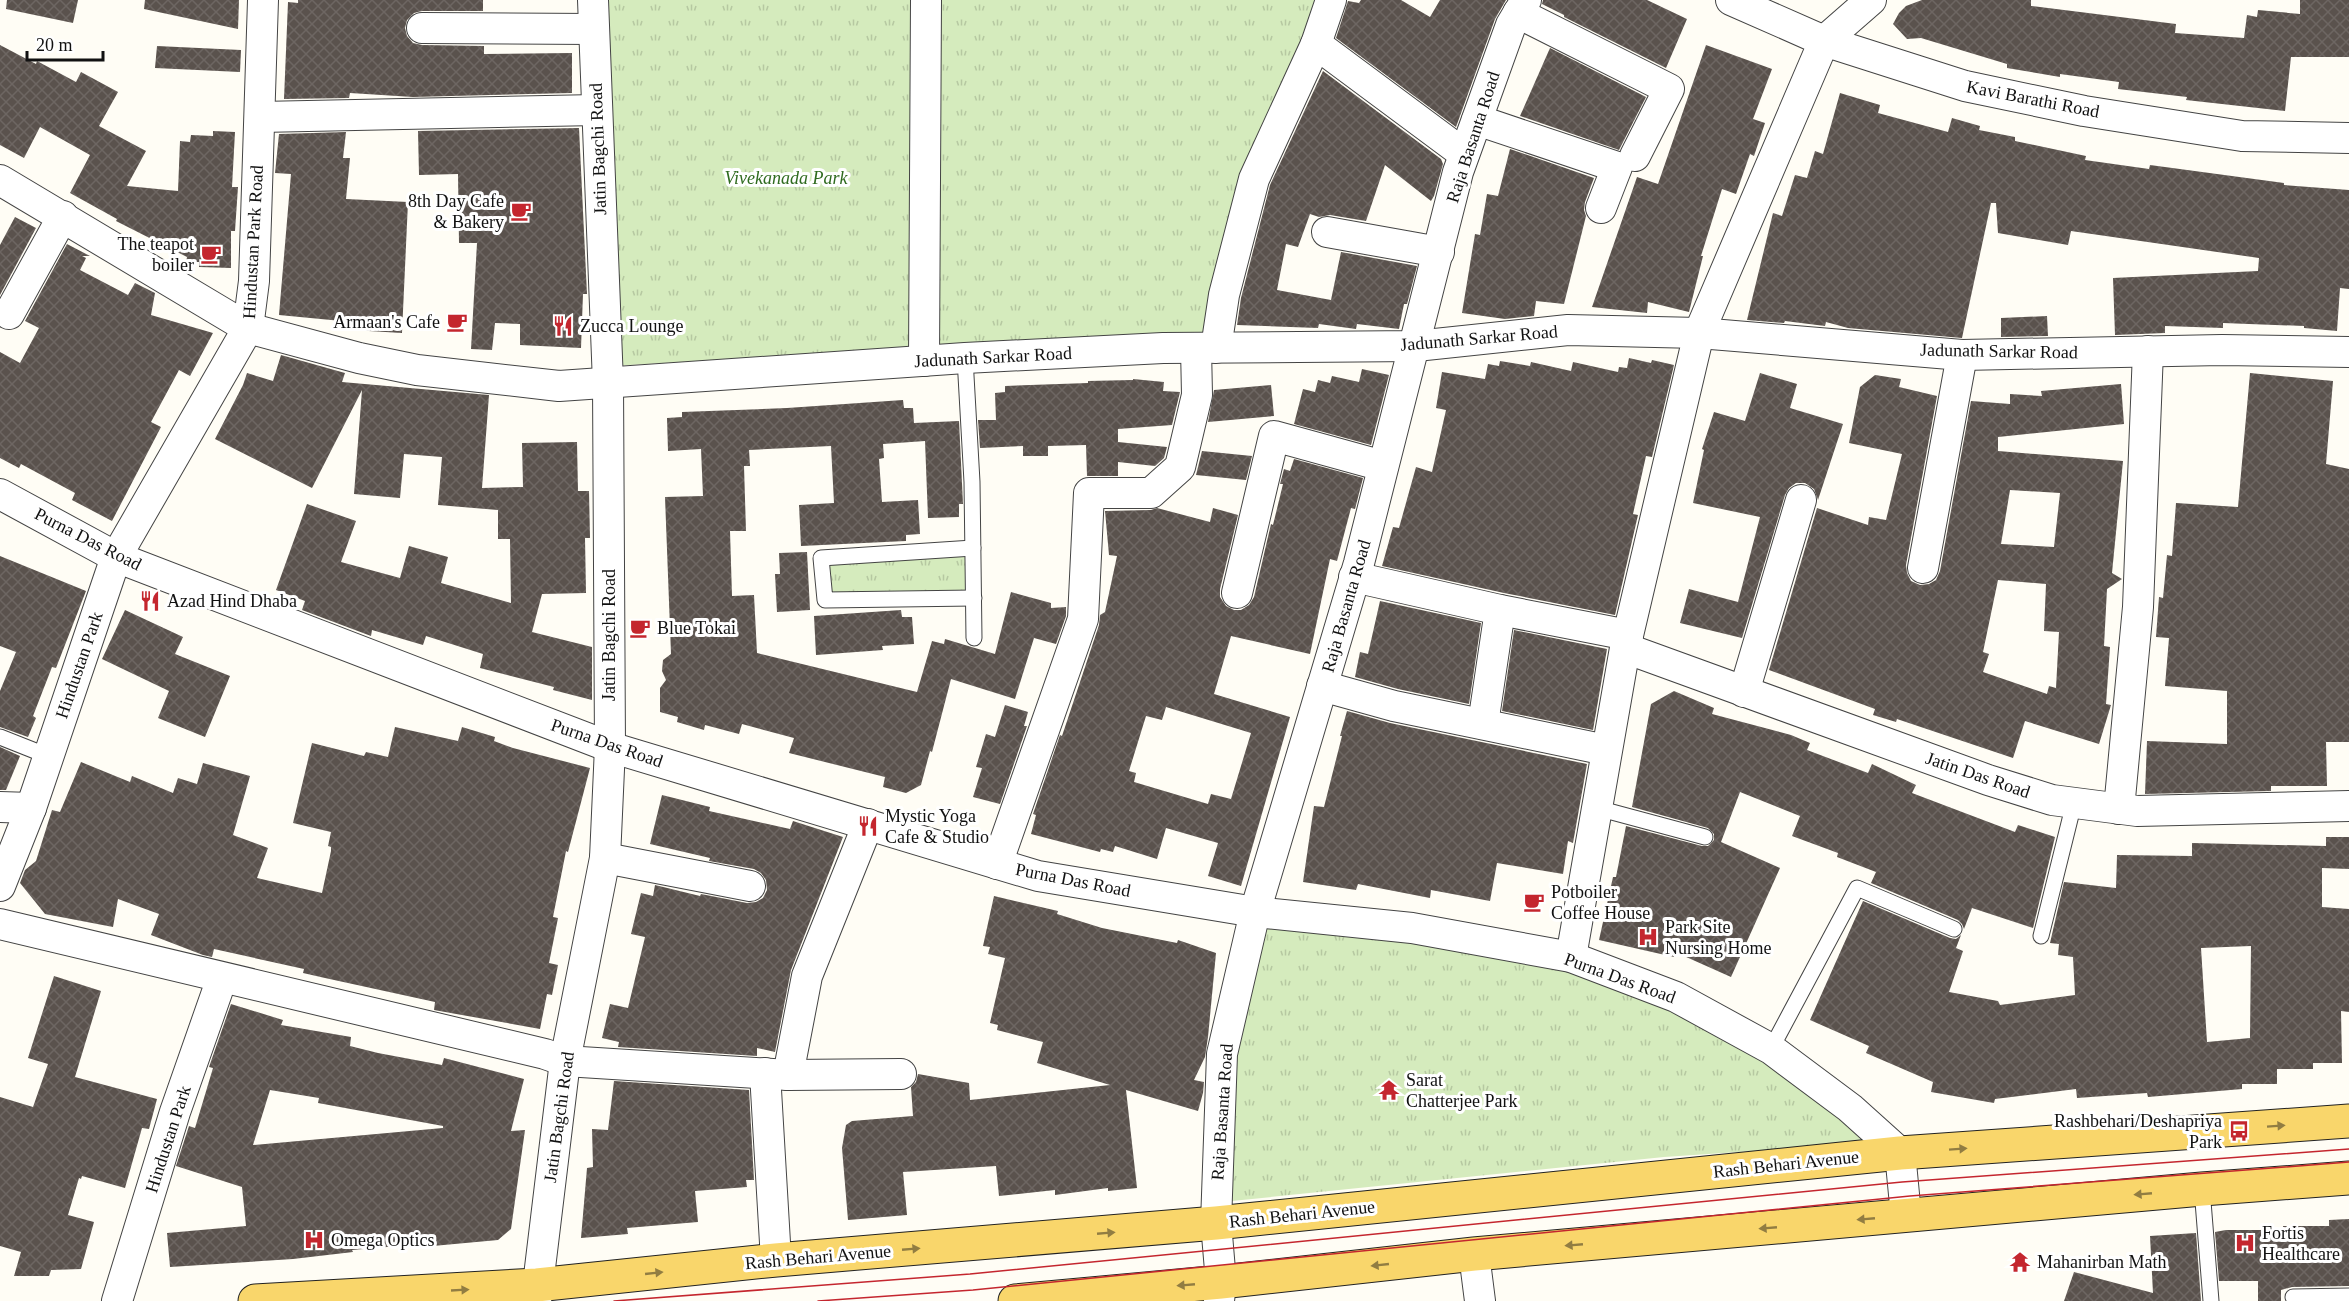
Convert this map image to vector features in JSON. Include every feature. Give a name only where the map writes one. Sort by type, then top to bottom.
[{"type":"main road","name":"Rash Behari Avenue","points":[[255,1301],[536,1293],[776,1260],[1216,1223],[1900,1153],[2349,1121]]},
{"type":"main road","points":[[1015,1301],[1220,1292],[1474,1254],[2349,1178]]},
{"type":"street","name":"Hindustan Park Road","points":[[116,557],[248,328],[254,281],[263,0]]},
{"type":"street","name":"Jatin Bagchi Road","points":[[536,1293],[565,1061],[605,858],[610,747],[608,383],[593,0]]},
{"type":"street","points":[[924,361],[927,0]]},
{"type":"street","points":[[997,864],[1083,619],[1089,493],[1151,493],[1180,467],[1206,348],[1224,295],[1254,179],[1316,44],[1331,0]]},
{"type":"street","name":"Kavi Barathi Road","points":[[1731,0],[1824,41],[1965,86],[2084,111],[2242,136],[2349,138]]},
{"type":"street","points":[[1571,957],[1627,641],[1699,333],[1824,41],[1871,0]]},
{"type":"street","points":[[1522,7],[1669,89],[1635,156]]},
{"type":"street","name":"Raja Basanta Road","points":[[1220,1292],[1216,1223],[1222,1054],[1255,912],[1354,577],[1416,346],[1464,154],[1511,25],[1522,7]]},
{"type":"street","points":[[422,28],[594,29]]},
{"type":"street","points":[[1316,44],[1464,154]]},
{"type":"street","points":[[260,117],[597,110]]},
{"type":"street","points":[[1477,120],[1617,167],[1601,208]]},
{"type":"street","name":"Jadunath Sarkar Road","points":[[0,180],[248,328],[359,358],[417,370],[559,386],[965,358],[1206,348],[1416,346],[1568,330],[1699,333],[1962,355],[2148,351],[2349,352]]},
{"type":"street","points":[[9,314],[63,216]]},
{"type":"street","points":[[1328,232],[1439,252]]},
{"type":"street","points":[[2119,809],[2138,607],[2148,351]]},
{"type":"street","points":[[1923,568],[1962,355]]},
{"type":"street","points":[[1237,593],[1274,436],[1383,466]]},
{"type":"street","name":"Purna Das Road","points":[[0,494],[116,557],[610,747],[997,864],[1038,876],[1255,912],[1412,928],[1571,957],[1676,997],[1771,1049],[1850,1108],[1900,1153]]},
{"type":"street","points":[[1744,692],[1802,500]]},
{"type":"street","name":"Hindustan Park","points":[[0,886],[31,808],[116,557]]},
{"type":"street","name":"Jatin Das Road","points":[[1354,577],[1627,641],[1744,692],[2052,801],[2137,811],[2349,806]]},
{"type":"street","points":[[1483,724],[1500,610]]},
{"type":"street","points":[[1322,686],[1394,706],[1606,750]]},
{"type":"street","points":[[0,807],[31,808]]},
{"type":"street","points":[[776,1260],[776,1074],[807,976],[868,824]]},
{"type":"street","points":[[605,858],[750,886]]},
{"type":"street","points":[[0,924],[545,1054],[565,1061],[678,1070],[776,1074],[902,1074]]},
{"type":"street","name":"Hindustan Park","points":[[117,1301],[175,1112],[222,978]]},
{"type":"street","points":[[1900,1153],[1906,1215]]},
{"type":"street","points":[[1474,1254],[1480,1301]]},
{"type":"lane","points":[[965,358],[972,482],[974,638]]},
{"type":"lane","points":[[973,548],[821,558],[825,600],[974,598]]},
{"type":"lane","points":[[0,737],[48,756]]},
{"type":"lane","points":[[2041,936],[2074,803]]},
{"type":"lane","points":[[1597,808],[1705,837]]},
{"type":"lane","points":[[1771,1049],[1857,888],[1953,929]]},
{"type":"lane","points":[[2202,1189],[2211,1301]]},
{"type":"lane","points":[[2293,1297],[2349,1296]]},
{"type":"green space","name":"Vivekanada Park","points":[[602,0],[1328,0],[1208,332],[612,366]]},
{"type":"green space","points":[[967,555],[968,596],[830,596],[828,564]]},
{"type":"green space","points":[[1258,920],[1568,965],[1669,1000],[1766,1055],[1874,1143],[1664,1157],[1202,1204]]},
{"type":"building","points":[[7,0],[78,0],[73,23],[6,9]]},
{"type":"building","points":[[145,0],[239,0],[238,29],[144,9]]},
{"type":"building","points":[[298,0],[483,0],[483,11],[414,13],[407,20],[405,28],[407,36],[413,43],[422,45],[484,46],[484,54],[572,53],[572,93],[413,97],[350,93],[349,98],[284,99],[288,2],[298,3]]},
{"type":"building","points":[[1361,0],[1401,0],[1430,17],[1440,0],[1506,0],[1495,19],[1456,127],[1336,38],[1348,1],[1359,3]]},
{"type":"building","points":[[1543,0],[1647,0],[1687,19],[1666,68],[1564,17],[1542,4]]},
{"type":"building","points":[[1922,0],[2031,0],[2031,6],[2176,24],[2175,33],[2244,38],[2247,15],[2257,17],[2258,10],[2300,14],[2300,0],[2349,0],[2349,57],[2291,57],[2285,111],[2186,100],[2187,97],[2118,89],[2119,82],[2060,74],[2060,77],[2007,68],[2007,64],[1921,38],[1907,39],[1893,24],[1906,6]]},
{"type":"building","points":[[0,45],[36,64],[37,61],[76,82],[81,72],[118,92],[99,126],[146,151],[127,186],[178,191],[180,141],[190,142],[191,135],[213,136],[213,131],[235,132],[232,187],[238,187],[235,231],[231,231],[231,268],[199,267],[199,262],[186,262],[187,257],[116,221],[117,219],[70,193],[90,155],[40,127],[24,158],[0,145]]},
{"type":"building","points":[[1706,45],[1772,69],[1753,119],[1765,123],[1754,156],[1750,154],[1736,194],[1722,189],[1701,256],[1703,256],[1689,312],[1648,302],[1647,313],[1592,307],[1637,177],[1658,184]]},
{"type":"building","points":[[157,46],[241,50],[240,72],[155,68]]},
{"type":"building","points":[[1550,48],[1646,97],[1619,150],[1520,116]]},
{"type":"building","points":[[1323,71],[1441,159],[1443,164],[1431,201],[1385,165],[1366,221],[1330,215],[1319,217],[1310,214],[1298,247],[1286,244],[1277,290],[1331,300],[1341,252],[1417,266],[1407,304],[1404,304],[1399,329],[1357,324],[1356,329],[1319,324],[1318,328],[1237,325],[1241,298],[1270,185]]},
{"type":"building","points":[[1840,93],[1880,105],[1878,113],[1948,132],[1952,118],[1980,126],[1979,130],[2015,137],[2015,141],[2086,156],[2085,160],[2149,169],[2150,165],[2284,183],[2284,185],[2349,190],[2349,289],[2340,288],[2337,331],[2304,328],[2304,326],[2223,323],[2223,328],[2165,326],[2165,333],[2115,335],[2113,278],[2258,271],[2259,258],[2071,231],[2068,245],[1998,233],[1996,203],[1991,203],[1962,338],[1848,328],[1826,322],[1825,326],[1785,321],[1784,323],[1747,320],[1773,213],[1782,216],[1795,175],[1807,178],[1815,151],[1823,154]]},
{"type":"building","points":[[579,128],[587,294],[583,294],[581,348],[520,345],[520,324],[495,323],[492,350],[471,349],[477,243],[459,243],[458,174],[419,175],[418,131]]},
{"type":"building","points":[[346,132],[343,158],[350,158],[346,199],[408,202],[402,333],[352,330],[352,322],[279,315],[291,174],[275,173],[279,134]]},
{"type":"building","points":[[1510,149],[1594,178],[1585,202],[1586,216],[1564,304],[1536,301],[1534,316],[1505,319],[1462,313],[1475,234],[1480,235],[1487,194],[1498,196]]},
{"type":"building","points":[[15,217],[36,228],[0,295],[0,245]]},
{"type":"building","points":[[67,244],[90,256],[82,256],[86,258],[80,270],[128,295],[135,283],[155,293],[151,315],[213,333],[190,376],[179,370],[151,422],[161,427],[112,521],[72,500],[75,493],[21,464],[19,468],[0,458],[0,352],[20,363],[39,328],[25,321]]},
{"type":"building","points":[[2047,316],[2048,336],[2001,337],[2001,318]]},
{"type":"building","points":[[281,355],[345,373],[342,382],[489,395],[482,488],[523,487],[522,443],[577,442],[578,491],[589,491],[590,538],[585,538],[586,593],[542,594],[532,632],[592,647],[592,700],[553,690],[554,687],[480,668],[483,654],[426,636],[423,645],[372,630],[371,636],[302,610],[305,601],[276,590],[307,504],[356,521],[341,562],[400,578],[409,546],[448,557],[441,583],[511,603],[510,539],[498,539],[498,510],[438,505],[442,457],[404,454],[400,498],[354,494],[362,390],[312,488],[215,439],[247,373],[273,381]]},
{"type":"building","points":[[1629,358],[1674,365],[1652,457],[1646,456],[1633,514],[1638,515],[1615,615],[1382,566],[1393,527],[1399,528],[1416,467],[1432,472],[1446,410],[1436,408],[1442,372],[1485,379],[1488,364],[1499,366],[1500,361],[1530,366],[1531,362],[1571,371],[1573,362],[1618,372],[1619,367],[1627,368]]},
{"type":"building","points":[[1362,369],[1389,375],[1371,445],[1294,424],[1303,389],[1315,392],[1318,380],[1330,383],[1332,376],[1359,382]]},
{"type":"building","points":[[1760,373],[1797,384],[1790,408],[1843,424],[1818,500],[1814,489],[1805,483],[1796,483],[1785,495],[1742,638],[1680,623],[1689,589],[1738,602],[1760,517],[1693,503],[1704,450],[1702,449],[1714,412],[1745,421]]},
{"type":"building","points":[[2250,373],[2333,381],[2326,464],[2349,469],[2349,742],[2326,742],[2327,786],[2271,786],[2271,791],[2145,794],[2147,741],[2227,744],[2227,691],[2165,686],[2169,638],[2156,637],[2159,597],[2163,598],[2167,555],[2172,556],[2176,503],[2238,507]]},
{"type":"building","points":[[1875,375],[1901,379],[1899,387],[1937,396],[1906,565],[1911,581],[1920,585],[1936,580],[1940,571],[1971,401],[2010,404],[2010,394],[2042,396],[2041,391],[2121,384],[2124,424],[1998,437],[1998,451],[2123,461],[2112,573],[2122,579],[2107,589],[2104,646],[2110,647],[2106,704],[2111,705],[2099,744],[2025,721],[2013,758],[1897,719],[1896,722],[1873,715],[1875,709],[1769,670],[1817,508],[1868,525],[1869,517],[1886,520],[1902,454],[1849,443],[1860,387]],"holes":[[[2010,490],[2060,493],[2054,547],[2001,544]],[[1998,580],[2046,584],[2044,631],[2059,632],[2056,688],[2049,686],[2047,694],[1983,672],[1989,654],[1983,652]]]},
{"type":"building","points":[[1133,379],[1164,382],[1163,391],[1180,392],[1172,425],[1118,429],[1118,442],[1167,447],[1164,458],[1155,466],[1118,462],[1118,476],[1087,476],[1086,445],[1048,446],[1048,456],[1023,456],[1023,446],[980,448],[978,420],[996,420],[995,393],[1005,392],[1005,386]]},
{"type":"building","points":[[1271,385],[1274,416],[1208,422],[1214,390]]},
{"type":"building","points":[[903,400],[904,408],[913,408],[914,423],[959,421],[963,504],[959,504],[959,517],[928,518],[925,441],[883,444],[884,458],[879,459],[882,502],[918,500],[920,534],[906,535],[906,541],[801,546],[799,505],[834,503],[831,446],[749,450],[750,466],[744,466],[746,531],[730,531],[732,596],[754,595],[757,653],[917,692],[932,641],[944,644],[945,639],[995,654],[1011,592],[1051,603],[1051,608],[1066,607],[1066,616],[1056,644],[1034,638],[1015,699],[951,679],[921,785],[906,793],[883,787],[885,777],[789,753],[794,738],[742,724],[739,734],[705,725],[704,730],[677,722],[678,717],[660,712],[660,688],[666,680],[662,671],[663,660],[671,654],[665,497],[703,496],[701,449],[668,451],[667,418],[682,417],[682,412]]},
{"type":"building","points":[[1202,451],[1252,456],[1246,480],[1196,475]]},
{"type":"building","points":[[1294,459],[1363,478],[1355,509],[1351,508],[1337,561],[1330,559],[1310,654],[1231,636],[1214,694],[1290,717],[1241,886],[1208,876],[1218,843],[1166,828],[1157,859],[1115,846],[1113,852],[1101,849],[1100,852],[1031,834],[1036,815],[1033,814],[1060,735],[1062,736],[1099,625],[1100,615],[1105,612],[1117,556],[1109,555],[1105,511],[1157,508],[1210,522],[1213,508],[1238,515],[1220,597],[1226,606],[1234,610],[1241,610],[1249,605],[1254,597],[1283,484],[1280,484],[1284,469],[1290,471]],"holes":[[[1166,707],[1251,733],[1231,799],[1211,794],[1208,804],[1134,782],[1136,773],[1129,771],[1146,716],[1162,720]]]},
{"type":"building","points":[[807,552],[810,610],[777,612],[775,574],[780,574],[779,553]]},
{"type":"building","points":[[0,556],[86,591],[56,668],[52,667],[33,716],[36,718],[28,737],[0,727],[0,691],[16,652],[0,646]]},
{"type":"building","points":[[1380,601],[1481,623],[1469,704],[1355,677],[1360,652],[1368,654]]},
{"type":"building","points":[[125,610],[183,637],[175,654],[230,676],[205,737],[158,718],[169,691],[102,659]]},
{"type":"building","points":[[901,610],[902,617],[912,617],[914,644],[882,646],[883,650],[816,655],[814,616]]},
{"type":"building","points":[[1514,630],[1607,649],[1593,730],[1502,711]]},
{"type":"building","points":[[1674,691],[1714,708],[1712,714],[1791,735],[1810,743],[1807,750],[1868,773],[1872,764],[1916,785],[1912,793],[2015,832],[2018,825],[2055,837],[2033,928],[1972,908],[1964,929],[1958,920],[1871,883],[1876,872],[1837,857],[1838,853],[1792,836],[1800,816],[1740,792],[1721,842],[1780,868],[1731,977],[1675,952],[1674,957],[1599,940],[1613,877],[1616,877],[1626,826],[1702,846],[1708,846],[1714,840],[1714,834],[1708,828],[1632,807],[1651,704]]},
{"type":"building","points":[[1005,705],[1028,712],[1024,726],[1027,726],[1000,804],[973,797],[982,768],[976,767],[986,734],[995,737]]},
{"type":"building","points":[[1347,711],[1390,723],[1587,764],[1573,843],[1568,841],[1563,874],[1497,863],[1490,901],[1431,890],[1430,898],[1358,884],[1356,890],[1303,882],[1314,806],[1324,807]]},
{"type":"building","points":[[395,727],[458,741],[462,727],[495,737],[494,741],[513,748],[590,768],[568,852],[566,851],[553,917],[558,918],[549,963],[558,965],[552,995],[547,994],[540,1029],[434,1010],[435,1002],[303,973],[304,969],[214,949],[212,957],[203,955],[151,935],[159,914],[118,899],[113,927],[45,914],[20,883],[25,870],[36,861],[52,810],[60,812],[81,762],[130,782],[132,776],[173,793],[178,778],[197,784],[203,763],[250,776],[233,835],[268,848],[257,878],[322,893],[331,851],[331,847],[328,846],[331,832],[293,823],[312,743],[364,756],[366,752],[388,757]]},
{"type":"building","points":[[0,747],[20,756],[6,790],[0,790]]},
{"type":"building","points":[[662,795],[710,807],[709,811],[790,829],[793,821],[843,837],[791,970],[775,1052],[757,1048],[757,1056],[618,1047],[619,1042],[602,1038],[610,1004],[628,1008],[645,937],[631,934],[641,893],[653,896],[655,885],[700,896],[701,894],[747,903],[763,898],[767,890],[766,880],[754,869],[709,861],[710,858],[650,844]]},
{"type":"building","points":[[2326,837],[2349,837],[2349,869],[2322,868],[2322,907],[2349,909],[2349,1012],[2341,1011],[2342,1063],[2313,1063],[2313,1069],[2277,1069],[2277,1084],[2242,1084],[2242,1089],[2148,1097],[2147,1093],[2077,1098],[2076,1089],[1995,1099],[1994,1103],[1931,1092],[1933,1082],[1866,1053],[1869,1046],[1810,1020],[1863,901],[1950,938],[1956,939],[1961,935],[1956,948],[1963,951],[1949,992],[1998,1001],[2000,1005],[2075,995],[2073,957],[2058,955],[2059,944],[2050,943],[2064,882],[2116,888],[2117,855],[2192,856],[2192,843],[2326,846]],"holes":[[[2251,946],[2250,1038],[2207,1042],[2201,948]]]},
{"type":"building","points":[[994,896],[1058,911],[1057,914],[1102,928],[1177,943],[1178,940],[1216,953],[1205,1057],[1194,1080],[1204,1082],[1198,1111],[1126,1090],[1137,1188],[1108,1191],[1108,1188],[1055,1195],[1055,1190],[999,1196],[996,1166],[903,1172],[907,1215],[848,1220],[842,1148],[846,1125],[852,1121],[913,1116],[911,1087],[916,1082],[918,1074],[969,1083],[970,1100],[1110,1085],[1037,1063],[1043,1042],[997,1030],[998,1025],[990,1023],[1005,958],[988,954],[990,947],[983,946]]},
{"type":"building","points":[[54,976],[101,991],[75,1077],[157,1099],[149,1129],[142,1128],[125,1188],[82,1176],[81,1179],[79,1178],[68,1215],[94,1222],[81,1269],[51,1270],[49,1276],[14,1276],[21,1252],[0,1246],[0,1097],[33,1107],[48,1064],[28,1058]]},
{"type":"building","points":[[231,1004],[283,1020],[281,1025],[351,1037],[350,1046],[442,1065],[444,1058],[524,1079],[511,1131],[525,1130],[511,1229],[498,1240],[422,1247],[422,1244],[352,1250],[353,1252],[293,1259],[170,1267],[167,1233],[246,1226],[242,1187],[176,1166],[189,1126],[195,1128],[213,1068],[209,1067]],"holes":[[[270,1090],[319,1098],[318,1103],[443,1126],[443,1128],[253,1145]]]},
{"type":"building","points":[[614,1081],[749,1090],[754,1180],[746,1180],[747,1187],[695,1191],[698,1222],[627,1228],[628,1234],[581,1238],[587,1168],[593,1167],[592,1129],[608,1130]]},
{"type":"building","points":[[2349,1219],[2349,1286],[2292,1287],[2281,1290],[2281,1301],[2258,1301],[2258,1281],[2219,1281],[2215,1232],[2283,1230],[2283,1226],[2329,1226],[2329,1220]]},
{"type":"building","points":[[2196,1233],[2201,1301],[2064,1301],[2074,1272],[2153,1293],[2150,1236]]},
{"type":"tram line","points":[[614,1301],[970,1274],[1902,1182],[2349,1149]]},
{"type":"tram line","points":[[818,1301],[973,1290],[1910,1196],[2349,1162]]},
{"type":"place","name":"8th Day Cafe & Bakery","points":[[521,211]]},
{"type":"place","name":"The teapot boiler","points":[[211,254]]},
{"type":"place","name":"Armaan's Cafe","points":[[457,322]]},
{"type":"place","name":"Zucca Lounge","points":[[563,326]]},
{"type":"place","name":"Azad Hind Dhaba","points":[[150,601]]},
{"type":"place","name":"Blue Tokai","points":[[640,628]]},
{"type":"place","name":"Mystic Yoga Cafe & Studio","points":[[868,826]]},
{"type":"place","name":"Potboiler Coffee House","points":[[1534,902]]},
{"type":"place","name":"Park Site Nursing Home","points":[[1648,937]]},
{"type":"place","name":"Sarat Chatterjee Park","points":[[1389,1090]]},
{"type":"place","name":"Rashbehari/Deshapriya Park","points":[[2239,1131]]},
{"type":"place","name":"Omega Optics","points":[[314,1240]]},
{"type":"place","name":"Fortis Healthcare","points":[[2245,1243]]},
{"type":"place","name":"Mahanirban Math","points":[[2020,1262]]}]
